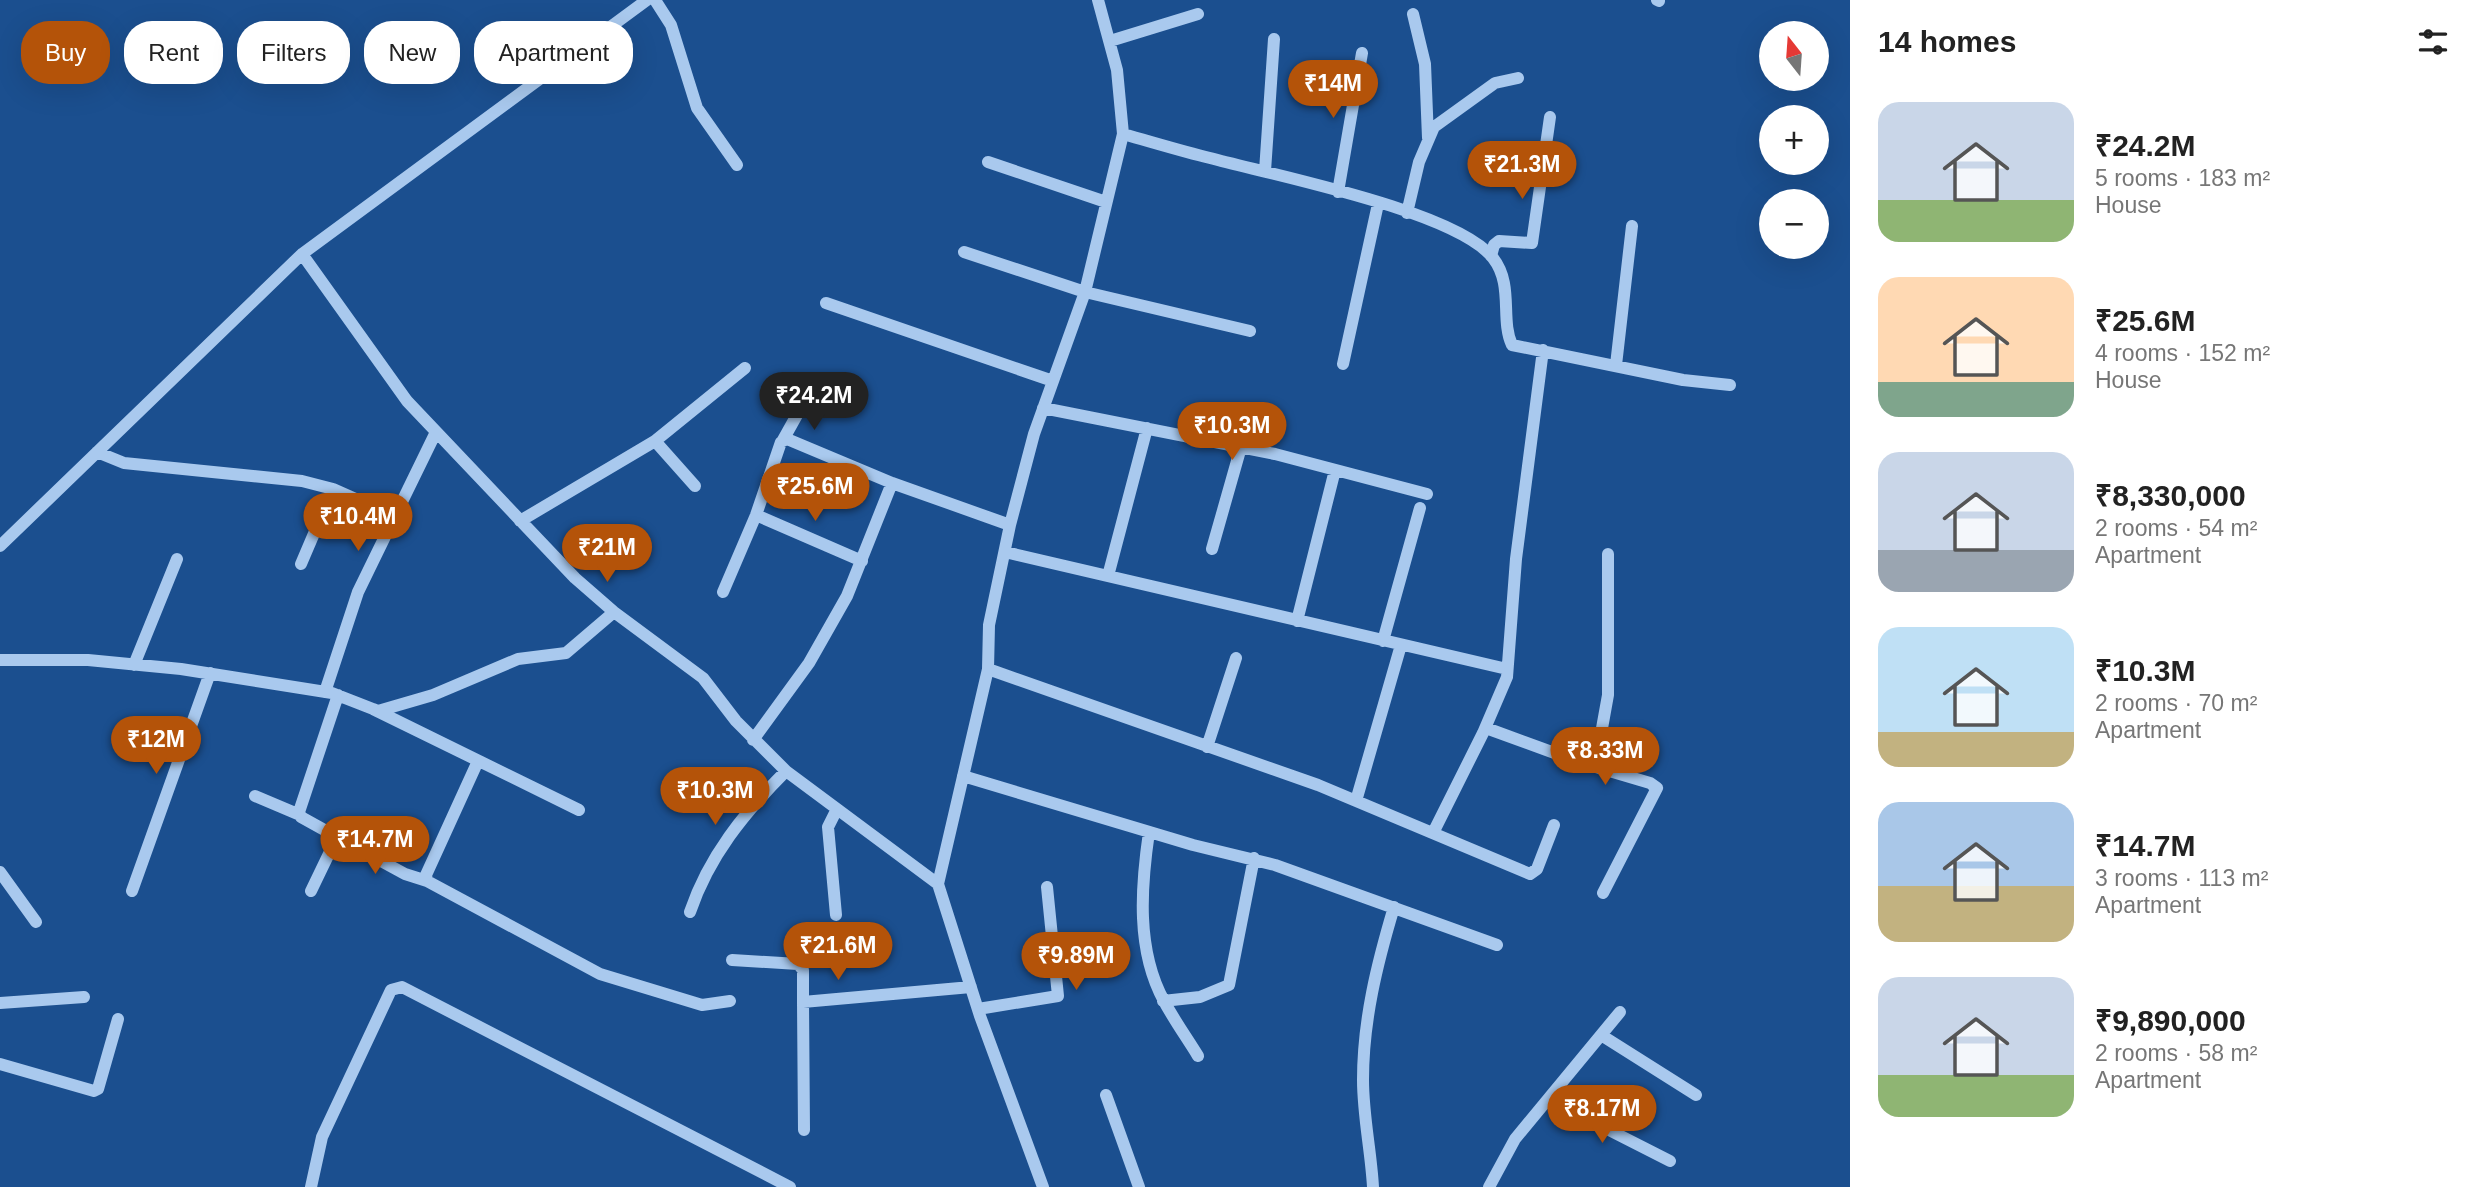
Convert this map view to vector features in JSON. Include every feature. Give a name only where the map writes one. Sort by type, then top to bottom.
[{"type":"street","points":[[0,546],[302,254],[647,0]]},
{"type":"street","points":[[654,0],[671,25],[697,108],[737,165]]},
{"type":"street","points":[[1044,1187],[978,1009],[938,884],[988,669],[989,625],[1010,525],[1043,408],[1085,292],[1123,134],[1117,70],[1098,0]]},
{"type":"street","points":[[1110,41],[1198,14]]},
{"type":"street","points":[[1413,14],[1425,64],[1428,138]]},
{"type":"street","points":[[1265,172],[1274,39]]},
{"type":"street","points":[[1338,192],[1362,53]]},
{"type":"street","points":[[1407,213],[1428,138],[1434,127],[1495,83],[1518,78]]},
{"type":"street","points":[[1492,256],[1494,245],[1499,241],[1532,243],[1550,117]]},
{"type":"street","points":[[1123,134],[1338,192],[1458,232],[1492,256],[1500,268],[1506,292],[1511,343],[1707,385],[1730,385]]},
{"type":"street","points":[[988,162],[1106,202]]},
{"type":"street","points":[[1343,364],[1378,204]]},
{"type":"street","points":[[1616,365],[1632,226]]},
{"type":"street","points":[[964,252],[1085,292],[1250,331]]},
{"type":"street","points":[[302,254],[407,401],[575,578],[614,612],[703,678],[753,740],[786,771],[938,884]]},
{"type":"street","points":[[826,303],[1053,381]]},
{"type":"street","points":[[1433,833],[1486,728],[1507,669],[1517,551],[1543,349]]},
{"type":"street","points":[[520,521],[655,441],[745,368]]},
{"type":"street","points":[[723,592],[783,440],[817,379]]},
{"type":"street","points":[[1043,408],[1241,447],[1427,494]]},
{"type":"street","points":[[1108,576],[1147,428]]},
{"type":"street","points":[[300,815],[358,593],[436,432]]},
{"type":"street","points":[[783,440],[1010,525]]},
{"type":"street","points":[[655,441],[695,486]]},
{"type":"street","points":[[1212,549],[1241,447]]},
{"type":"street","points":[[96,453],[124,463],[264,476],[333,489],[396,517]]},
{"type":"street","points":[[1297,621],[1335,470]]},
{"type":"street","points":[[753,740],[809,663],[848,596],[892,483]]},
{"type":"street","points":[[301,564],[333,489]]},
{"type":"street","points":[[1383,641],[1420,508]]},
{"type":"street","points":[[755,515],[862,561]]},
{"type":"street","points":[[1004,552],[1507,669]]},
{"type":"street","points":[[1595,767],[1608,695],[1608,554]]},
{"type":"street","points":[[134,665],[177,559]]},
{"type":"street","points":[[378,711],[433,695],[518,659],[566,653],[614,612]]},
{"type":"street","points":[[1356,801],[1401,645]]},
{"type":"street","points":[[1207,747],[1236,658]]},
{"type":"street","points":[[0,660],[50,659],[134,665],[210,673],[331,694],[378,711],[579,810]]},
{"type":"street","points":[[988,669],[1356,801],[1530,874],[1537,869],[1554,825]]},
{"type":"street","points":[[132,891],[210,673]]},
{"type":"street","points":[[1486,728],[1657,788],[1603,893]]},
{"type":"street","points":[[427,881],[426,876],[478,761]]},
{"type":"street","points":[[690,912],[700,884],[722,845],[750,807],[786,771]]},
{"type":"street","points":[[964,776],[1149,832],[1254,859],[1497,945]]},
{"type":"street","points":[[255,796],[300,815],[405,874],[427,881],[600,974],[702,1005],[730,1001]]},
{"type":"street","points":[[836,915],[828,827],[837,809]]},
{"type":"street","points":[[1149,832],[1142,881],[1143,915],[1152,973],[1163,1001],[1198,1056]]},
{"type":"street","points":[[311,891],[337,836]]},
{"type":"street","points":[[1163,1001],[1200,996],[1229,985],[1254,859]]},
{"type":"street","points":[[2,877],[36,922]]},
{"type":"street","points":[[978,1009],[1058,996],[1048,887]]},
{"type":"street","points":[[1373,1187],[1363,1081],[1365,1029],[1373,980],[1394,907]]},
{"type":"street","points":[[732,960],[798,964],[803,970],[804,1130]]},
{"type":"street","points":[[311,1187],[322,1136],[391,990],[396,987],[402,987],[604,1094],[790,1187]]},
{"type":"street","points":[[803,1002],[971,988]]},
{"type":"street","points":[[0,1003],[84,997]]},
{"type":"street","points":[[1489,1187],[1515,1139],[1620,1012]]},
{"type":"street","points":[[0,1064],[94,1091],[98,1089],[118,1019]]},
{"type":"street","points":[[1601,1035],[1696,1095]]},
{"type":"street","points":[[1107,1095],[1139,1187]]},
{"type":"street","points":[[1548,1099],[1670,1161]]}]
